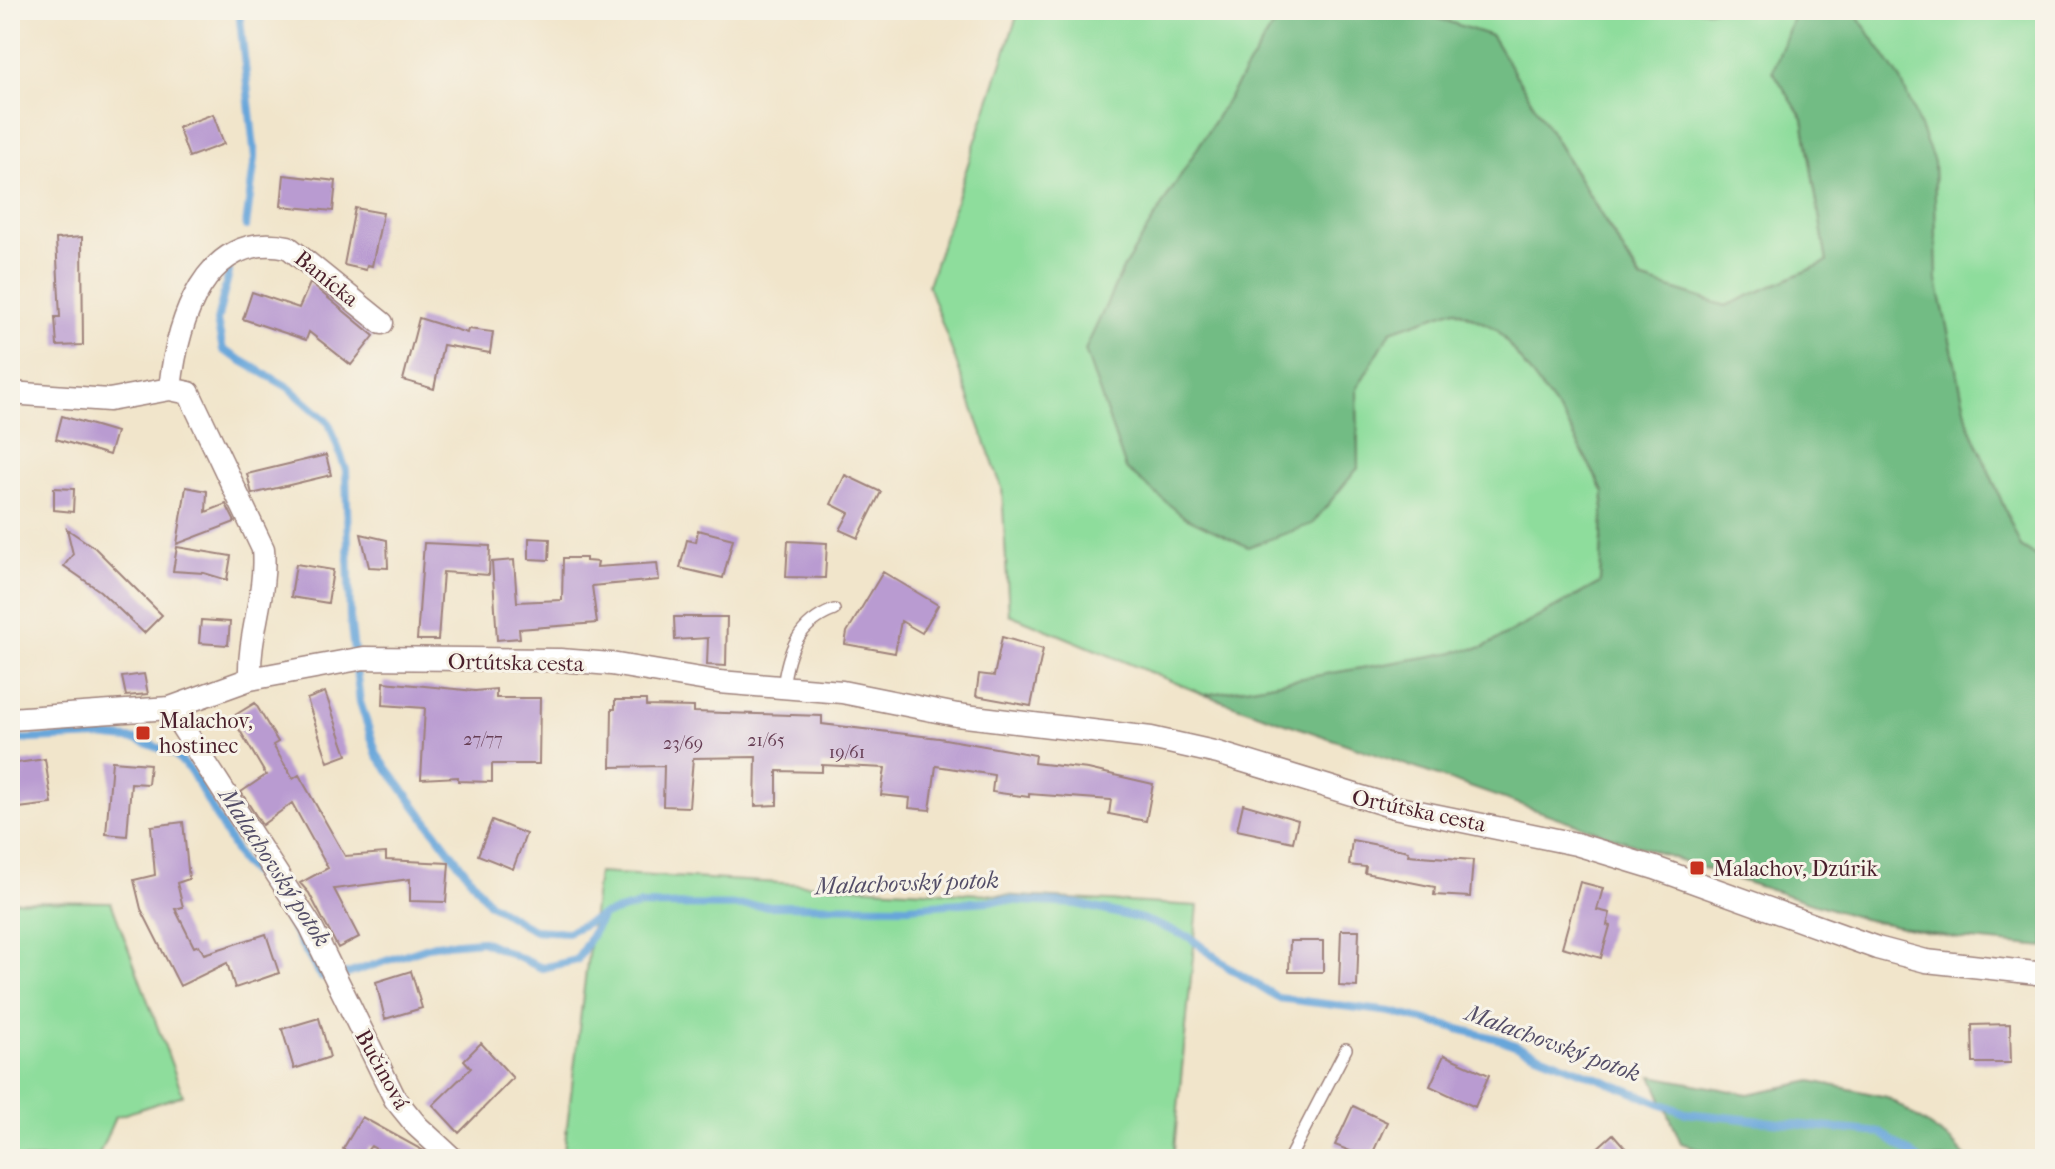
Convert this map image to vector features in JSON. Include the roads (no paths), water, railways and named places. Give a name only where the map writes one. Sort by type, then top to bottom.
[{"type":"street","name":"Banícka","points":[[170,389],[173,357],[203,283],[218,260],[249,247],[272,243],[288,247],[382,323]]},
{"type":"street","points":[[10,393],[109,400],[170,389],[189,393],[195,400],[263,549],[265,572],[249,648],[250,679]]},
{"type":"street","name":"Ortútska cesta","points":[[10,719],[170,708],[250,679],[354,659],[560,660],[842,692],[1001,722],[1151,738],[1218,753],[1394,807],[1576,844],[1655,868],[1864,944],[1926,961],[2045,974]]},
{"type":"street","name":"Bučinová","points":[[170,708],[293,897],[395,1099],[417,1126],[453,1159]]},
{"type":"lane","points":[[783,687],[793,643],[803,628],[834,610]]},
{"type":"lane","points":[[1289,1159],[1346,1049]]},
{"type":"waterway","points":[[239,10],[255,158],[246,226]]},
{"type":"waterway","points":[[229,272],[217,321],[223,350],[288,387],[329,423],[346,470],[350,618],[360,702],[377,755],[489,903],[533,930],[568,932],[603,915]]},
{"type":"waterway","name":"Malachovský potok","points":[[10,740],[99,736],[138,740],[174,754],[191,771],[242,863],[267,886],[321,977],[347,974],[434,945],[482,941],[542,968],[577,960],[603,915],[640,905],[908,907],[1001,900],[1077,904],[1142,919],[1189,937],[1231,969],[1278,998],[1391,1012],[1502,1040],[1685,1113],[1881,1133],[1918,1159]]},
{"type":"place","name":"Malachov, hostinec","points":[[143,733]]},
{"type":"place","name":"Malachov, Dzúrik","points":[[1697,868]]}]
